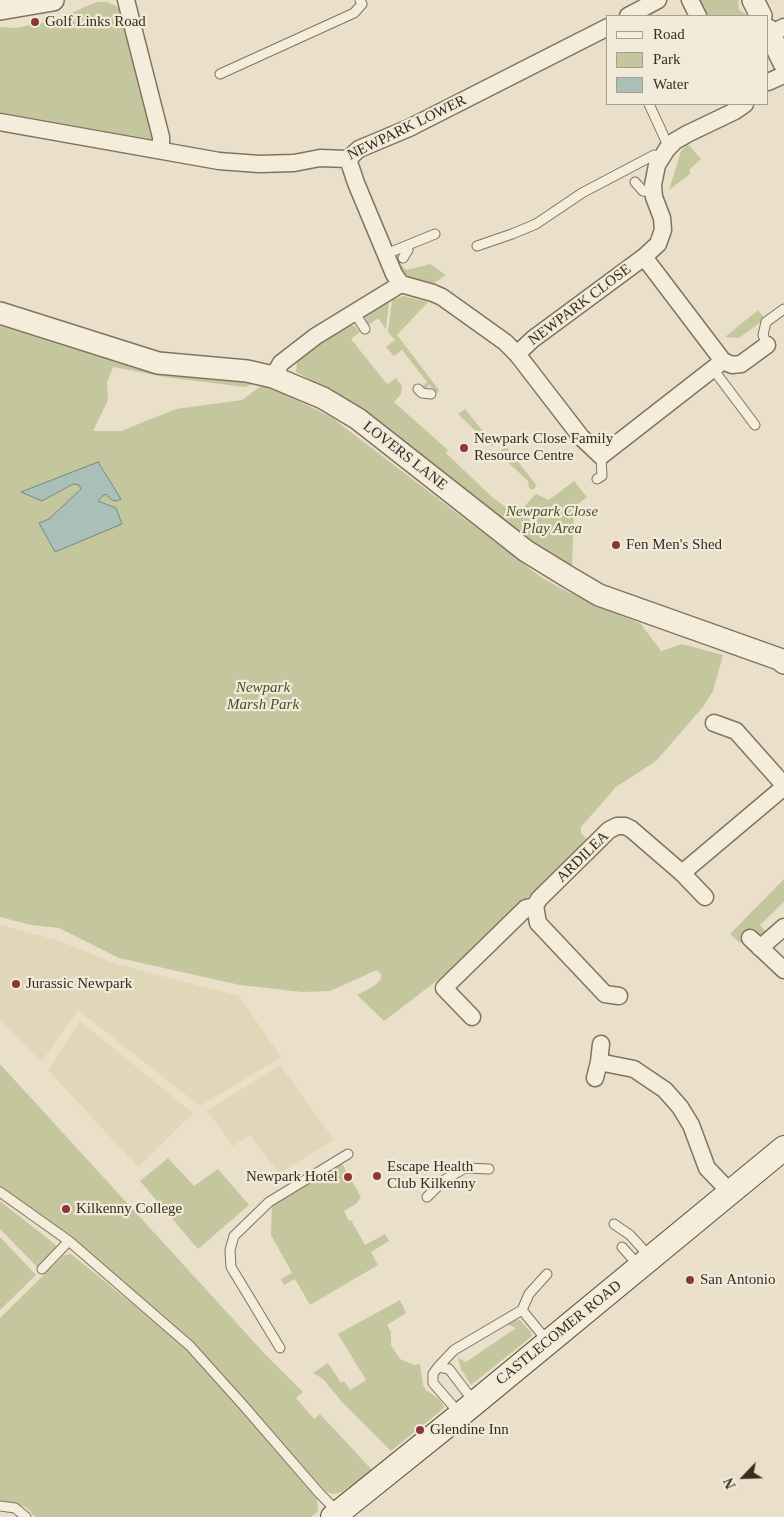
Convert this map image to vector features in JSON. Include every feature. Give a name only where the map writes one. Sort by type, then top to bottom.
[{"type":"main road","name":"CASTLECOMER ROAD","points":[[336,1515],[784,1148]]},
{"type":"street","points":[[0,9],[53,0]]},
{"type":"street","points":[[126,0],[161,137],[161,150]]},
{"type":"street","points":[[630,15],[658,0]]},
{"type":"street","points":[[690,0],[698,15]]},
{"type":"street","points":[[753,0],[763,15]]},
{"type":"street","points":[[771,27],[784,63]]},
{"type":"street","name":"NEWPARK LOWER","points":[[0,122],[219,161],[259,164],[294,163],[320,158],[348,159],[359,149],[409,128],[606,28]]},
{"type":"street","points":[[769,82],[784,75]]},
{"type":"street","points":[[666,152],[687,134],[735,111],[743,105]]},
{"type":"street","name":"NEWPARK CLOSE","points":[[517,354],[533,339],[644,257],[658,244],[664,230],[653,192],[653,176],[666,152]]},
{"type":"street","points":[[273,378],[281,363],[316,336],[401,284],[394,274],[348,159]]},
{"type":"street","name":"NEWPARK CLOSE","points":[[644,257],[718,365]]},
{"type":"street","name":"NEWPARK CLOSE","points":[[401,284],[442,297],[504,342],[517,354],[581,437],[600,456]]},
{"type":"street","name":"LOVERS LANE","points":[[0,313],[158,363],[247,371],[273,378],[323,398],[358,419],[526,551],[599,595],[784,662]]},
{"type":"street","points":[[600,456],[718,365],[741,364],[767,345]]},
{"type":"street","points":[[682,873],[784,786],[736,731],[714,724]]},
{"type":"street","name":"ARDILEA","points":[[472,1017],[444,988],[526,908],[535,906],[539,899],[609,830],[617,826],[625,826],[631,829],[682,873],[705,897]]},
{"type":"street","points":[[535,906],[538,923],[606,994],[619,996]]},
{"type":"street","points":[[784,926],[755,943],[784,970]]},
{"type":"street","points":[[595,1078],[602,1044]]},
{"type":"street","points":[[599,1062],[634,1069],[665,1090],[680,1107],[691,1125],[707,1168],[730,1192]]},
{"type":"lane","points":[[220,74],[354,13],[362,4],[360,0]]},
{"type":"lane","points":[[476,246],[536,224],[582,193],[654,155],[666,152],[666,141],[649,105]]},
{"type":"lane","points":[[635,182],[643,191],[653,192]]},
{"type":"lane","points":[[386,254],[434,234]]},
{"type":"lane","points":[[403,258],[408,250],[406,246]]},
{"type":"lane","points":[[767,345],[763,335],[766,322],[784,310]]},
{"type":"lane","points":[[354,312],[365,329]]},
{"type":"lane","name":"NEWPARK CLOSE","points":[[718,365],[755,425]]},
{"type":"lane","points":[[418,389],[422,393],[431,394]]},
{"type":"lane","points":[[597,479],[602,476],[600,456]]},
{"type":"lane","points":[[280,1348],[231,1267],[230,1250],[234,1236],[268,1202],[348,1154]]},
{"type":"lane","points":[[427,1197],[444,1180],[465,1168],[489,1168]]},
{"type":"lane","points":[[0,1192],[68,1241],[190,1346],[320,1494],[336,1515]]},
{"type":"lane","points":[[614,1224],[630,1235],[645,1262]]},
{"type":"lane","points":[[42,1269],[68,1241]]},
{"type":"lane","points":[[622,1247],[645,1262]]},
{"type":"lane","points":[[468,1408],[433,1383],[433,1374],[454,1350],[522,1310],[529,1294],[547,1274]]},
{"type":"lane","points":[[522,1310],[548,1342]]},
{"type":"lane","points":[[438,1367],[449,1369],[468,1408]]},
{"type":"lane","points":[[0,1506],[15,1508],[26,1517]]},
{"type":"shaded area","points":[[0,925],[60,941],[116,964],[239,996],[281,1057],[200,1106],[78,1010],[42,1061],[0,1020]]},
{"type":"shaded area","points":[[80,1021],[193,1113],[138,1167],[48,1070]]},
{"type":"shaded area","points":[[280,1065],[334,1140],[279,1173],[250,1135],[233,1146],[207,1111]]},
{"type":"green space","points":[[698,0],[738,0],[739,10],[746,15],[704,15]]},
{"type":"green space","points":[[96,2],[107,2],[116,6],[124,13],[155,140],[146,141],[0,117],[0,27],[16,28],[58,19]]},
{"type":"green space","points":[[688,144],[701,159],[690,169],[690,174],[669,190],[681,151]]},
{"type":"green space","points":[[396,259],[406,270],[430,264],[446,275],[433,284],[407,277]]},
{"type":"green space","points":[[403,296],[428,302],[397,335],[439,390],[438,393],[429,385],[424,390],[421,388],[427,382],[402,350],[394,356],[386,347],[395,340],[388,332],[392,300]]},
{"type":"green space","points":[[389,302],[386,329],[378,318],[369,325],[365,315]]},
{"type":"green space","points":[[758,310],[765,319],[739,338],[725,337]]},
{"type":"green space","name":"Newpark Marsh Park","points":[[0,320],[261,382],[244,387],[165,377],[113,367],[107,383],[108,400],[93,431],[121,431],[176,409],[242,400],[264,384],[331,417],[542,578],[568,592],[641,624],[661,651],[682,644],[723,655],[713,691],[703,707],[656,761],[616,787],[581,827],[581,833],[587,840],[460,963],[384,1021],[357,995],[374,986],[381,979],[381,974],[377,970],[330,991],[302,992],[240,985],[119,958],[59,928],[31,925],[0,917]]},
{"type":"green space","name":"Newpark Close Play Area","points":[[350,325],[355,326],[360,332],[351,339],[387,384],[396,378],[402,386],[401,394],[394,402],[448,450],[446,453],[492,497],[507,508],[519,512],[536,494],[549,500],[574,481],[587,497],[574,508],[572,567],[545,552],[511,529],[341,396],[296,372],[297,362],[300,359],[319,343]]},
{"type":"green space","points":[[465,409],[494,445],[491,446],[458,414]]},
{"type":"green space","points":[[506,446],[537,486],[532,490],[529,488],[528,481],[498,453]]},
{"type":"green space","points":[[784,879],[784,902],[760,925],[767,933],[759,941],[751,933],[740,943],[730,934]]},
{"type":"green space","points":[[0,1064],[265,1354],[303,1392],[296,1398],[314,1419],[320,1414],[372,1470],[342,1492],[332,1494],[323,1490],[192,1343],[0,1188]]},
{"type":"green space","points":[[168,1158],[194,1186],[218,1169],[249,1205],[198,1249],[140,1181]]},
{"type":"green space","points":[[341,1162],[361,1197],[356,1204],[344,1211],[349,1221],[351,1220],[365,1245],[385,1234],[389,1241],[371,1252],[378,1265],[310,1305],[295,1279],[284,1285],[281,1279],[292,1273],[271,1235],[272,1204]]},
{"type":"green space","points":[[0,1201],[57,1246],[37,1267],[0,1229]]},
{"type":"green space","points":[[0,1237],[36,1275],[0,1310]]},
{"type":"green space","points":[[71,1254],[187,1348],[316,1497],[317,1512],[311,1517],[35,1517],[27,1508],[15,1503],[0,1501],[0,1318],[64,1255]]},
{"type":"green space","points":[[400,1300],[406,1313],[387,1325],[391,1332],[391,1345],[400,1359],[414,1365],[420,1364],[423,1385],[444,1406],[443,1409],[391,1451],[341,1401],[323,1379],[313,1373],[328,1363],[341,1383],[344,1381],[350,1390],[366,1380],[338,1334]]},
{"type":"green space","points":[[512,1319],[520,1320],[530,1331],[531,1337],[471,1385],[461,1369],[458,1358],[466,1362],[516,1328],[507,1324]]},
{"type":"water","points":[[98,462],[121,499],[112,500],[105,494],[98,501],[116,508],[122,524],[55,552],[39,523],[49,519],[81,489],[79,485],[73,484],[42,501],[21,492]]},
{"type":"place","name":"Golf Links Road","points":[[35,22]]},
{"type":"place","name":"Newpark Close Family Resource Centre","points":[[464,448]]},
{"type":"place","name":"Fen Men's Shed","points":[[616,545]]},
{"type":"place","name":"Jurassic Newpark","points":[[16,984]]},
{"type":"place","name":"Escape Health Club Kilkenny","points":[[377,1176]]},
{"type":"place","name":"Newpark Hotel","points":[[348,1177]]},
{"type":"place","name":"Kilkenny College","points":[[66,1209]]},
{"type":"place","name":"San Antonio","points":[[690,1280]]},
{"type":"place","name":"Glendine Inn","points":[[420,1430]]}]
